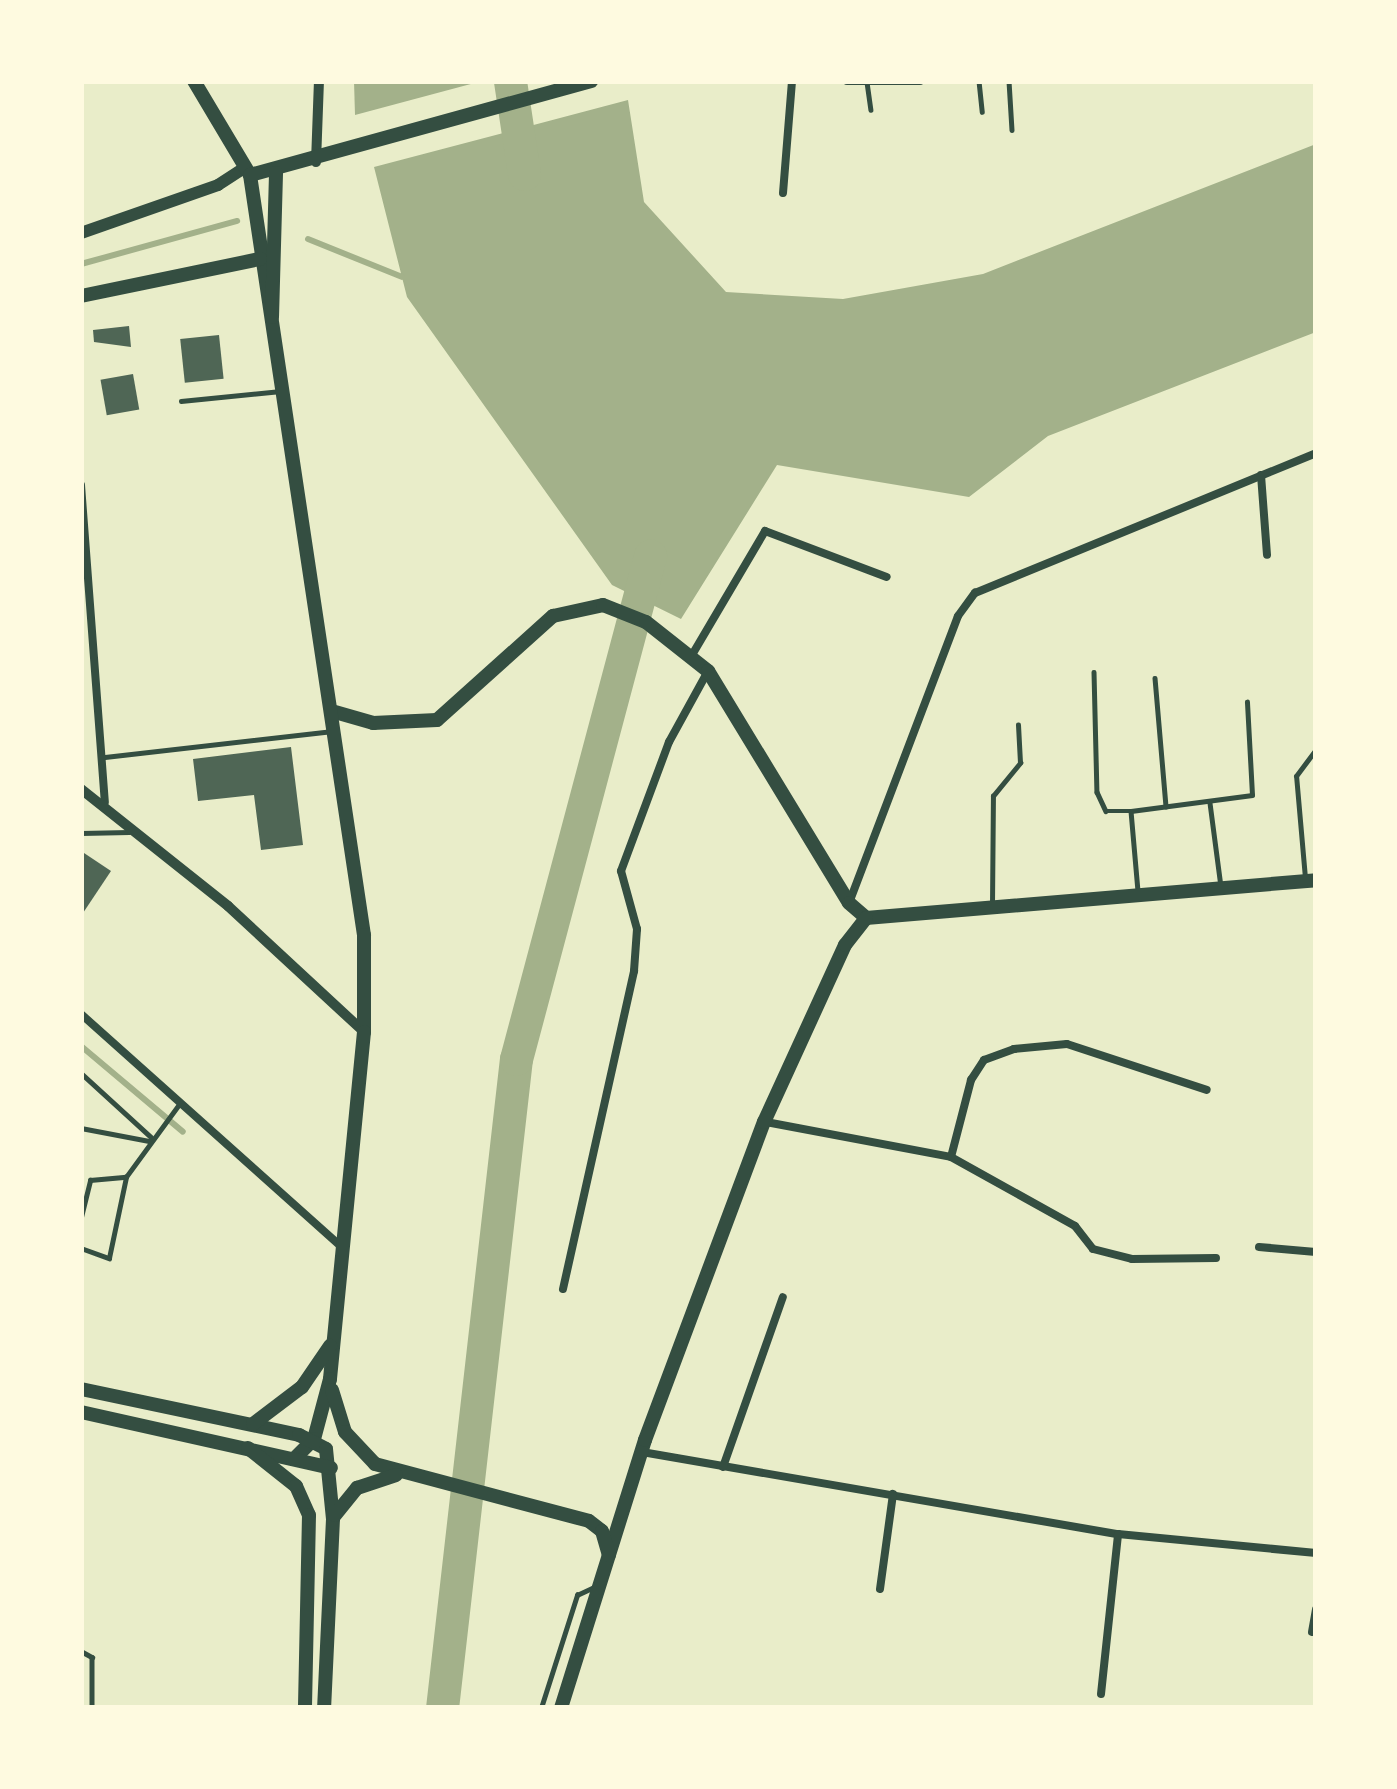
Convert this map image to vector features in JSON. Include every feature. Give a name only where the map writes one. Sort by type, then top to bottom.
[{"type":"main road","points":[[194,81],[248,171],[338,730],[364,934],[364,1032],[330,1379],[314,1439],[294,1459]]},
{"type":"main road","points":[[81,233],[248,171],[277,173],[591,81]]},
{"type":"main road","points":[[271,324],[277,173]]},
{"type":"main road","points":[[81,296],[260,259]]},
{"type":"main road","points":[[335,712],[373,723],[437,721],[553,616],[603,605],[686,650],[708,671],[849,903],[866,918],[992,911],[1310,880]]},
{"type":"main road","points":[[845,945],[849,903]]},
{"type":"main road","points":[[561,1708],[641,1452],[764,1122],[845,945],[866,918]]},
{"type":"main road","points":[[254,1424],[302,1387],[335,1336]]},
{"type":"main road","points":[[330,1379],[345,1432],[402,1477],[597,1524],[609,1555]]},
{"type":"main road","points":[[81,1389],[314,1439],[331,1468],[324,1708]]},
{"type":"main road","points":[[81,1412],[331,1468]]},
{"type":"main road","points":[[248,1448],[296,1486],[309,1515],[305,1708]]},
{"type":"main road","points":[[332,1520],[357,1488],[402,1477]]},
{"type":"street","points":[[316,162],[319,81]]},
{"type":"street","points":[[783,193],[792,81]]},
{"type":"street","points":[[847,81],[920,81]]},
{"type":"street","points":[[849,903],[958,616],[975,593],[1316,454]]},
{"type":"street","points":[[1261,475],[1267,556]]},
{"type":"street","points":[[81,485],[105,802]]},
{"type":"street","points":[[686,650],[765,531],[887,577]]},
{"type":"street","points":[[563,1289],[634,971],[638,929],[621,871],[669,742],[708,671]]},
{"type":"street","points":[[81,789],[139,831],[364,1032]]},
{"type":"street","points":[[81,1013],[345,1250]]},
{"type":"street","points":[[951,1157],[971,1080],[984,1060],[1014,1049],[1067,1044],[1208,1090]]},
{"type":"street","points":[[764,1122],[951,1157],[1075,1226],[1093,1249],[1132,1259],[1216,1258]]},
{"type":"street","points":[[1259,1246],[1316,1252]]},
{"type":"street","points":[[723,1467],[783,1297]]},
{"type":"street","points":[[641,1452],[1118,1534],[1316,1552]]},
{"type":"street","points":[[880,1589],[893,1494]]},
{"type":"street","points":[[1102,1694],[1118,1534]]},
{"type":"street","points":[[1312,1632],[1316,1609]]},
{"type":"lane","points":[[980,81],[982,112]]},
{"type":"lane","points":[[1009,81],[1012,130]]},
{"type":"lane","points":[[868,82],[871,110]]},
{"type":"lane","points":[[181,401],[281,391]]},
{"type":"lane","points":[[1094,672],[1097,792],[1106,811],[1252,795],[1246,702]]},
{"type":"lane","points":[[1156,678],[1166,807]]},
{"type":"lane","points":[[992,911],[993,796],[1020,763],[1018,725]]},
{"type":"lane","points":[[105,757],[338,730]]},
{"type":"lane","points":[[1310,880],[1296,776],[1316,749]]},
{"type":"lane","points":[[1210,803],[1222,889]]},
{"type":"lane","points":[[1131,811],[1138,897]]},
{"type":"lane","points":[[84,834],[139,831]]},
{"type":"lane","points":[[81,1073],[152,1136]]},
{"type":"lane","points":[[81,1248],[109,1258],[126,1177],[178,1104]]},
{"type":"lane","points":[[81,1128],[152,1136]]},
{"type":"lane","points":[[81,1216],[90,1180],[126,1177]]},
{"type":"lane","points":[[541,1708],[577,1595],[602,1578]]},
{"type":"lane","points":[[81,1651],[92,1657],[92,1708]]},
{"type":"shaded area","points":[[354,81],[482,81],[355,115]]},
{"type":"shaded area","points":[[628,100],[644,202],[726,292],[843,299],[983,274],[1316,144],[1316,332],[1048,436],[969,497],[777,465],[681,619],[612,585],[407,297],[374,167]]},
{"type":"building","points":[[129,326],[131,347],[94,342],[93,330]]},
{"type":"building","points":[[219,335],[224,379],[185,383],[180,339]]},
{"type":"building","points":[[133,374],[139,409],[107,415],[101,380]]},
{"type":"building","points":[[291,747],[303,845],[261,850],[254,795],[198,801],[193,759]]},
{"type":"building","points":[[81,851],[111,871],[81,916]]},
{"type":"waterway","points":[[510,81],[524,174]]},
{"type":"waterway","points":[[81,264],[237,221]]},
{"type":"waterway","points":[[308,239],[402,277]]},
{"type":"waterway","points":[[442,1708],[516,1059],[650,556]]},
{"type":"waterway","points":[[81,1046],[183,1132]]}]
